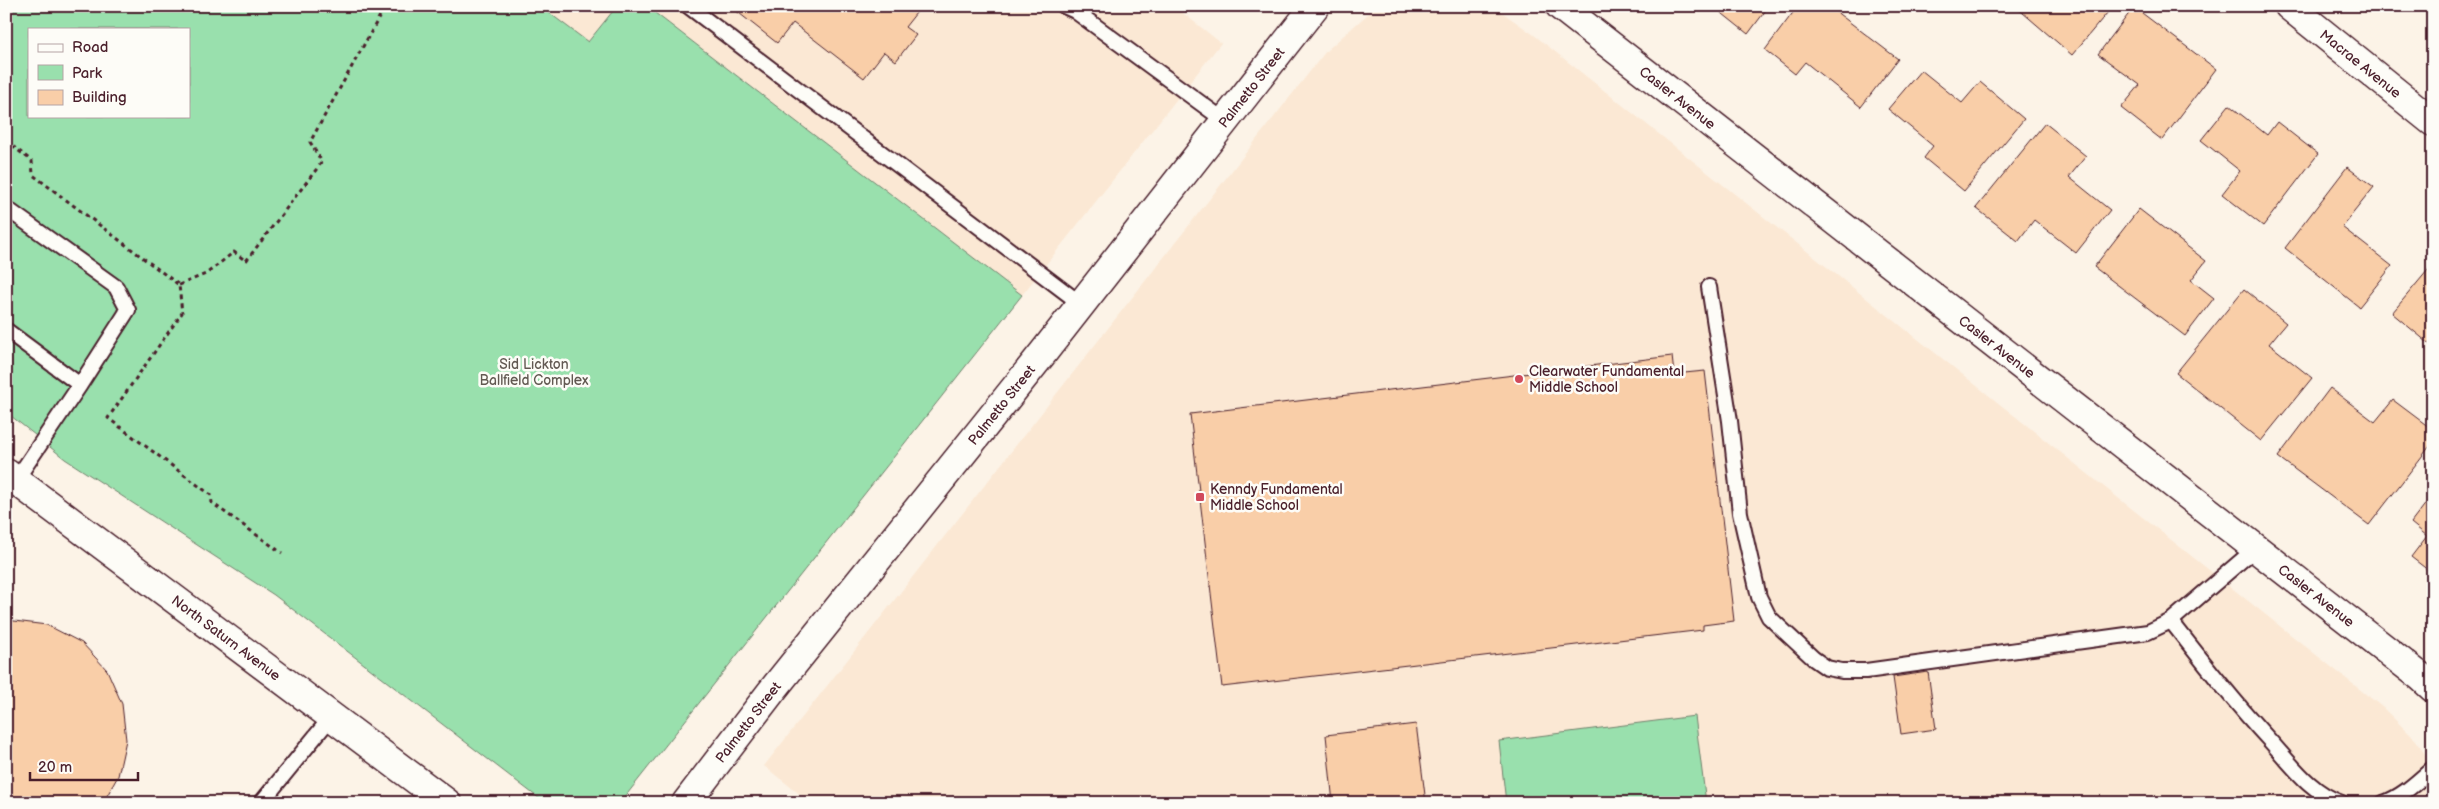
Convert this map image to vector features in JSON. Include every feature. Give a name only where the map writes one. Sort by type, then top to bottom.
[{"type":"street","name":"Palmetto Street","points":[[686,803],[777,684],[1081,304],[1315,6]]},
{"type":"street","name":"Casler Avenue","points":[[1560,6],[2422,677],[2433,688]]},
{"type":"street","name":"Macrae Avenue","points":[[2289,6],[2433,122]]},
{"type":"street","name":"North Saturn Avenue","points":[[11,476],[447,803]]},
{"type":"lane","points":[[688,6],[1081,304]]},
{"type":"lane","points":[[1064,6],[1225,121]]},
{"type":"lane","points":[[6,208],[116,287],[128,310],[80,385],[11,476]]},
{"type":"lane","points":[[1710,287],[1730,421],[1740,513],[1759,597],[1769,617],[1814,659],[1828,668],[1866,671],[2148,632],[2170,621],[2256,548]]},
{"type":"lane","points":[[6,330],[80,385]]},
{"type":"lane","points":[[2170,621],[2238,706],[2311,785],[2333,800],[2342,803]]},
{"type":"lane","points":[[261,803],[332,716]]},
{"type":"lane","points":[[2383,803],[2415,784],[2433,768]]},
{"type":"path","points":[[180,285],[206,274],[234,252],[246,261],[322,162],[310,142],[381,14]]},
{"type":"path","points":[[6,141],[32,161],[34,175],[180,285],[182,313],[108,418],[211,495],[212,503],[282,553]]},
{"type":"shaded area","points":[[540,6],[617,6],[588,42]]},
{"type":"shaded area","points":[[646,6],[1174,6],[1221,43],[1022,295]]},
{"type":"shaded area","name":"Clearwater Fundamental Middle School","points":[[1377,6],[1493,6],[1534,35],[2382,707],[2416,740],[2433,766],[2433,803],[811,803],[764,766],[1326,51]]},
{"type":"green space","name":"Sid Lickton Ballfield Complex","points":[[6,6],[540,6],[588,42],[617,6],[646,6],[1022,295],[620,803],[545,803],[274,595],[65,459],[6,412]]},
{"type":"green space","points":[[1695,716],[1706,803],[1506,803],[1499,741]]},
{"type":"building","points":[[730,6],[918,6],[920,8],[905,27],[916,35],[896,61],[884,52],[864,78],[793,23],[777,43]]},
{"type":"building","points":[[1713,6],[1769,6],[1748,34]]},
{"type":"building","points":[[1798,6],[1833,6],[1831,8],[1898,59],[1861,107],[1805,62],[1795,74],[1765,50]]},
{"type":"building","points":[[2015,6],[2113,6],[2072,55]]},
{"type":"building","points":[[2430,6],[2433,6],[2433,18],[2425,12]]},
{"type":"building","points":[[2134,7],[2216,69],[2162,140],[2121,108],[2140,85],[2098,54]]},
{"type":"building","points":[[1921,70],[1962,103],[1980,82],[2024,119],[1964,191],[1924,158],[1933,146],[1888,109]]},
{"type":"building","points":[[2229,105],[2267,135],[2277,122],[2318,154],[2263,226],[2222,194],[2240,171],[2201,140]]},
{"type":"building","points":[[2045,123],[2086,156],[2069,177],[2110,210],[2076,253],[2034,220],[2018,241],[1976,208]]},
{"type":"building","points":[[2347,167],[2374,187],[2342,227],[2392,266],[2359,307],[2285,248]]},
{"type":"building","points":[[2139,209],[2206,261],[2191,280],[2214,298],[2185,336],[2094,267]]},
{"type":"building","points":[[2433,264],[2433,347],[2392,313]]},
{"type":"building","points":[[2244,289],[2286,323],[2269,344],[2312,378],[2261,441],[2176,373]]},
{"type":"building","points":[[1672,356],[1674,374],[1705,371],[1734,621],[1703,625],[1703,630],[1222,687],[1190,414]]},
{"type":"building","points":[[2330,388],[2375,422],[2393,400],[2433,430],[2433,442],[2369,525],[2278,457]]},
{"type":"building","points":[[2433,494],[2433,574],[2411,557],[2427,536],[2411,523]]},
{"type":"building","points":[[6,620],[47,625],[82,643],[107,670],[122,704],[126,740],[118,776],[103,803],[6,803]]},
{"type":"building","points":[[1928,672],[1936,729],[1901,734],[1893,677]]},
{"type":"building","points":[[1416,724],[1426,803],[1333,803],[1326,735]]},
{"type":"place","name":"Clearwater Fundamental Middle School","points":[[1519,379]]},
{"type":"place","name":"Kenndy Fundamental Middle School","points":[[1200,497]]}]
